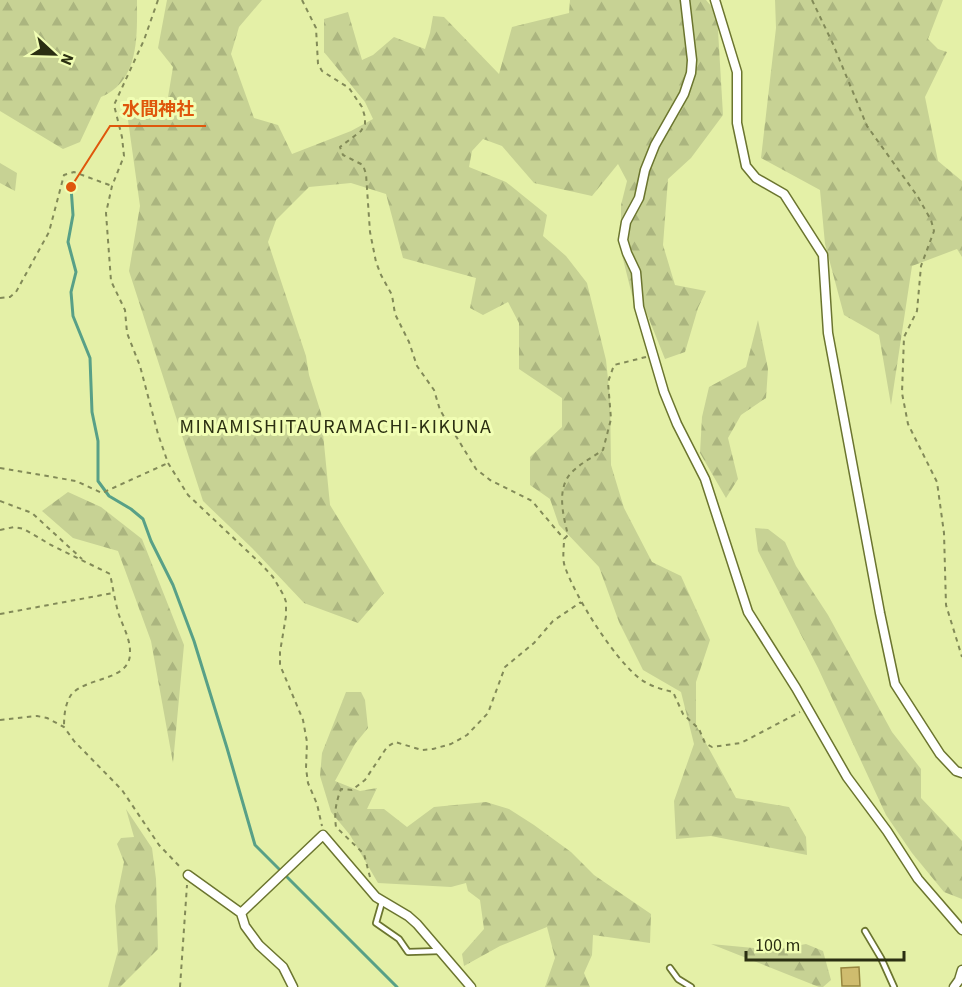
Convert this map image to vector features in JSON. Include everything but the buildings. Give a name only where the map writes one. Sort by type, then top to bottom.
[{"type":"street","points":[[685,0],[692,73],[675,114],[655,145],[645,170],[639,198],[623,232],[627,253],[636,272],[639,307],[670,409],[705,479],[748,612],[847,777],[887,831],[918,879],[962,930]]},
{"type":"street","points":[[715,0],[737,72],[737,123],[746,166],[756,178],[784,194],[823,255],[830,344],[895,684],[940,754],[956,771],[962,773]]},
{"type":"street","points":[[241,913],[323,835],[382,902],[408,916],[417,924],[471,987]]},
{"type":"street","points":[[188,875],[241,913],[252,936],[283,967],[293,987]]},
{"type":"street","points":[[954,987],[962,970]]},
{"type":"lane","points":[[382,902],[376,923],[399,939],[408,952],[440,951]]},
{"type":"lane","points":[[865,931],[894,987]]},
{"type":"lane","points":[[669,968],[678,979],[691,987]]},
{"type":"path","points":[[158,0],[144,40],[114,105],[121,131],[124,156],[107,203],[106,222],[111,281],[125,310],[127,333],[140,366],[168,463],[188,495],[261,564],[273,577],[284,596],[286,616],[280,665],[303,720],[307,742],[308,783],[317,804],[323,835]]},
{"type":"path","points":[[303,0],[316,28],[318,64],[322,71],[349,88],[362,107],[365,117],[365,124],[361,131],[340,147],[343,155],[363,165],[366,174],[370,232],[376,262],[392,295],[395,314],[409,342],[417,366],[434,390],[440,410],[476,469],[490,480],[531,501],[564,539],[564,565],[581,602],[620,657],[639,678],[656,688],[673,692],[683,714],[699,729],[705,743],[712,747],[741,743],[807,708]]},
{"type":"path","points":[[812,0],[867,126],[918,197],[931,220],[934,231],[921,266],[917,311],[904,337],[902,393],[908,424],[937,482],[944,533],[946,605],[962,657]]},
{"type":"path","points":[[0,298],[10,297],[16,292],[49,232],[64,175],[74,172],[112,186]]},
{"type":"path","points":[[564,539],[568,535],[563,513],[562,493],[566,481],[572,472],[603,450],[607,440],[610,419],[608,382],[611,371],[614,365],[654,355]]},
{"type":"path","points":[[0,468],[76,481],[102,493],[168,463]]},
{"type":"path","points":[[0,501],[32,513],[84,561]]},
{"type":"path","points":[[0,530],[14,527],[24,529],[110,574],[113,593],[130,650],[128,662],[122,670],[78,689],[67,704],[64,726]]},
{"type":"path","points":[[0,614],[113,593]]},
{"type":"path","points":[[371,891],[370,874],[364,854],[336,827],[334,813],[341,789],[352,790],[365,780],[387,747],[395,742],[422,750],[433,749],[451,744],[467,735],[488,713],[506,667],[534,643],[553,621],[581,602]]},
{"type":"path","points":[[0,720],[37,716],[64,726],[74,741],[115,782],[159,845],[188,875],[180,987]]},
{"type":"green space","points":[[0,0],[137,0],[136,42],[130,69],[114,90],[101,97],[80,142],[63,149],[0,111]]},
{"type":"green space","points":[[167,0],[262,0],[239,27],[231,54],[254,118],[278,125],[292,154],[351,131],[373,119],[365,102],[324,52],[324,19],[348,12],[362,60],[373,55],[394,37],[425,49],[433,16],[444,17],[499,74],[512,27],[569,13],[570,0],[706,0],[717,13],[723,115],[691,158],[668,179],[663,245],[675,285],[706,291],[698,308],[685,352],[665,359],[645,309],[632,295],[621,251],[621,205],[627,181],[618,164],[592,196],[534,183],[502,146],[483,139],[472,151],[469,167],[506,182],[547,215],[543,236],[566,256],[587,283],[606,360],[610,398],[611,465],[624,508],[652,562],[681,576],[710,640],[696,682],[696,725],[736,798],[789,807],[806,837],[807,855],[711,836],[676,839],[674,801],[694,744],[681,692],[643,670],[619,622],[599,567],[559,525],[550,499],[530,485],[530,457],[562,427],[562,398],[519,369],[519,323],[508,302],[483,315],[470,308],[476,278],[403,258],[386,194],[351,183],[309,187],[276,220],[268,242],[306,356],[309,375],[321,413],[330,505],[384,593],[358,623],[304,603],[203,501],[129,271],[140,206],[127,113],[167,103],[173,67],[158,48]]},
{"type":"green space","points":[[775,0],[943,0],[928,39],[938,49],[947,52],[925,97],[938,161],[962,181],[962,257],[957,249],[912,266],[891,405],[879,335],[844,315],[825,244],[820,190],[761,158],[776,28]]},
{"type":"green space","points":[[0,163],[17,173],[15,191],[0,183]]},
{"type":"green space","points":[[758,320],[768,369],[766,398],[741,415],[728,438],[738,479],[726,498],[700,453],[702,417],[709,387],[746,367]]},
{"type":"green space","points":[[68,492],[101,507],[142,539],[184,645],[173,763],[151,641],[118,551],[73,538],[42,511]]},
{"type":"green space","points":[[755,528],[768,529],[785,542],[796,566],[828,615],[892,732],[921,769],[921,798],[962,841],[962,899],[944,892],[912,853],[886,815],[818,668],[758,551]]},
{"type":"green space","points":[[346,692],[361,692],[365,700],[368,728],[355,744],[335,781],[360,791],[377,788],[367,809],[384,809],[407,827],[434,807],[486,802],[509,809],[571,852],[594,875],[651,914],[650,943],[593,935],[592,955],[584,973],[590,987],[545,987],[555,958],[547,927],[500,946],[464,966],[462,954],[484,929],[480,900],[468,891],[466,883],[451,887],[378,883],[350,835],[331,812],[320,776],[322,753]]},
{"type":"green space","points":[[126,809],[152,848],[156,879],[158,949],[120,987],[108,987],[118,951],[115,906],[124,862],[117,844],[121,838],[134,837]]},
{"type":"green space","points":[[711,944],[775,950],[806,944],[823,951],[831,980],[823,987],[819,987]]},
{"type":"waterway","points":[[71,187],[73,215],[68,242],[76,272],[71,292],[73,316],[90,358],[92,412],[98,441],[98,481],[109,496],[143,519],[151,541],[173,585],[194,641],[255,845],[397,987]]},
{"type":"place","name":"水間神社","points":[[71,187]]},
{"type":"district","name":"MINAMISHITAURAMACHI-KIKUNA","points":[[336,426]]}]
